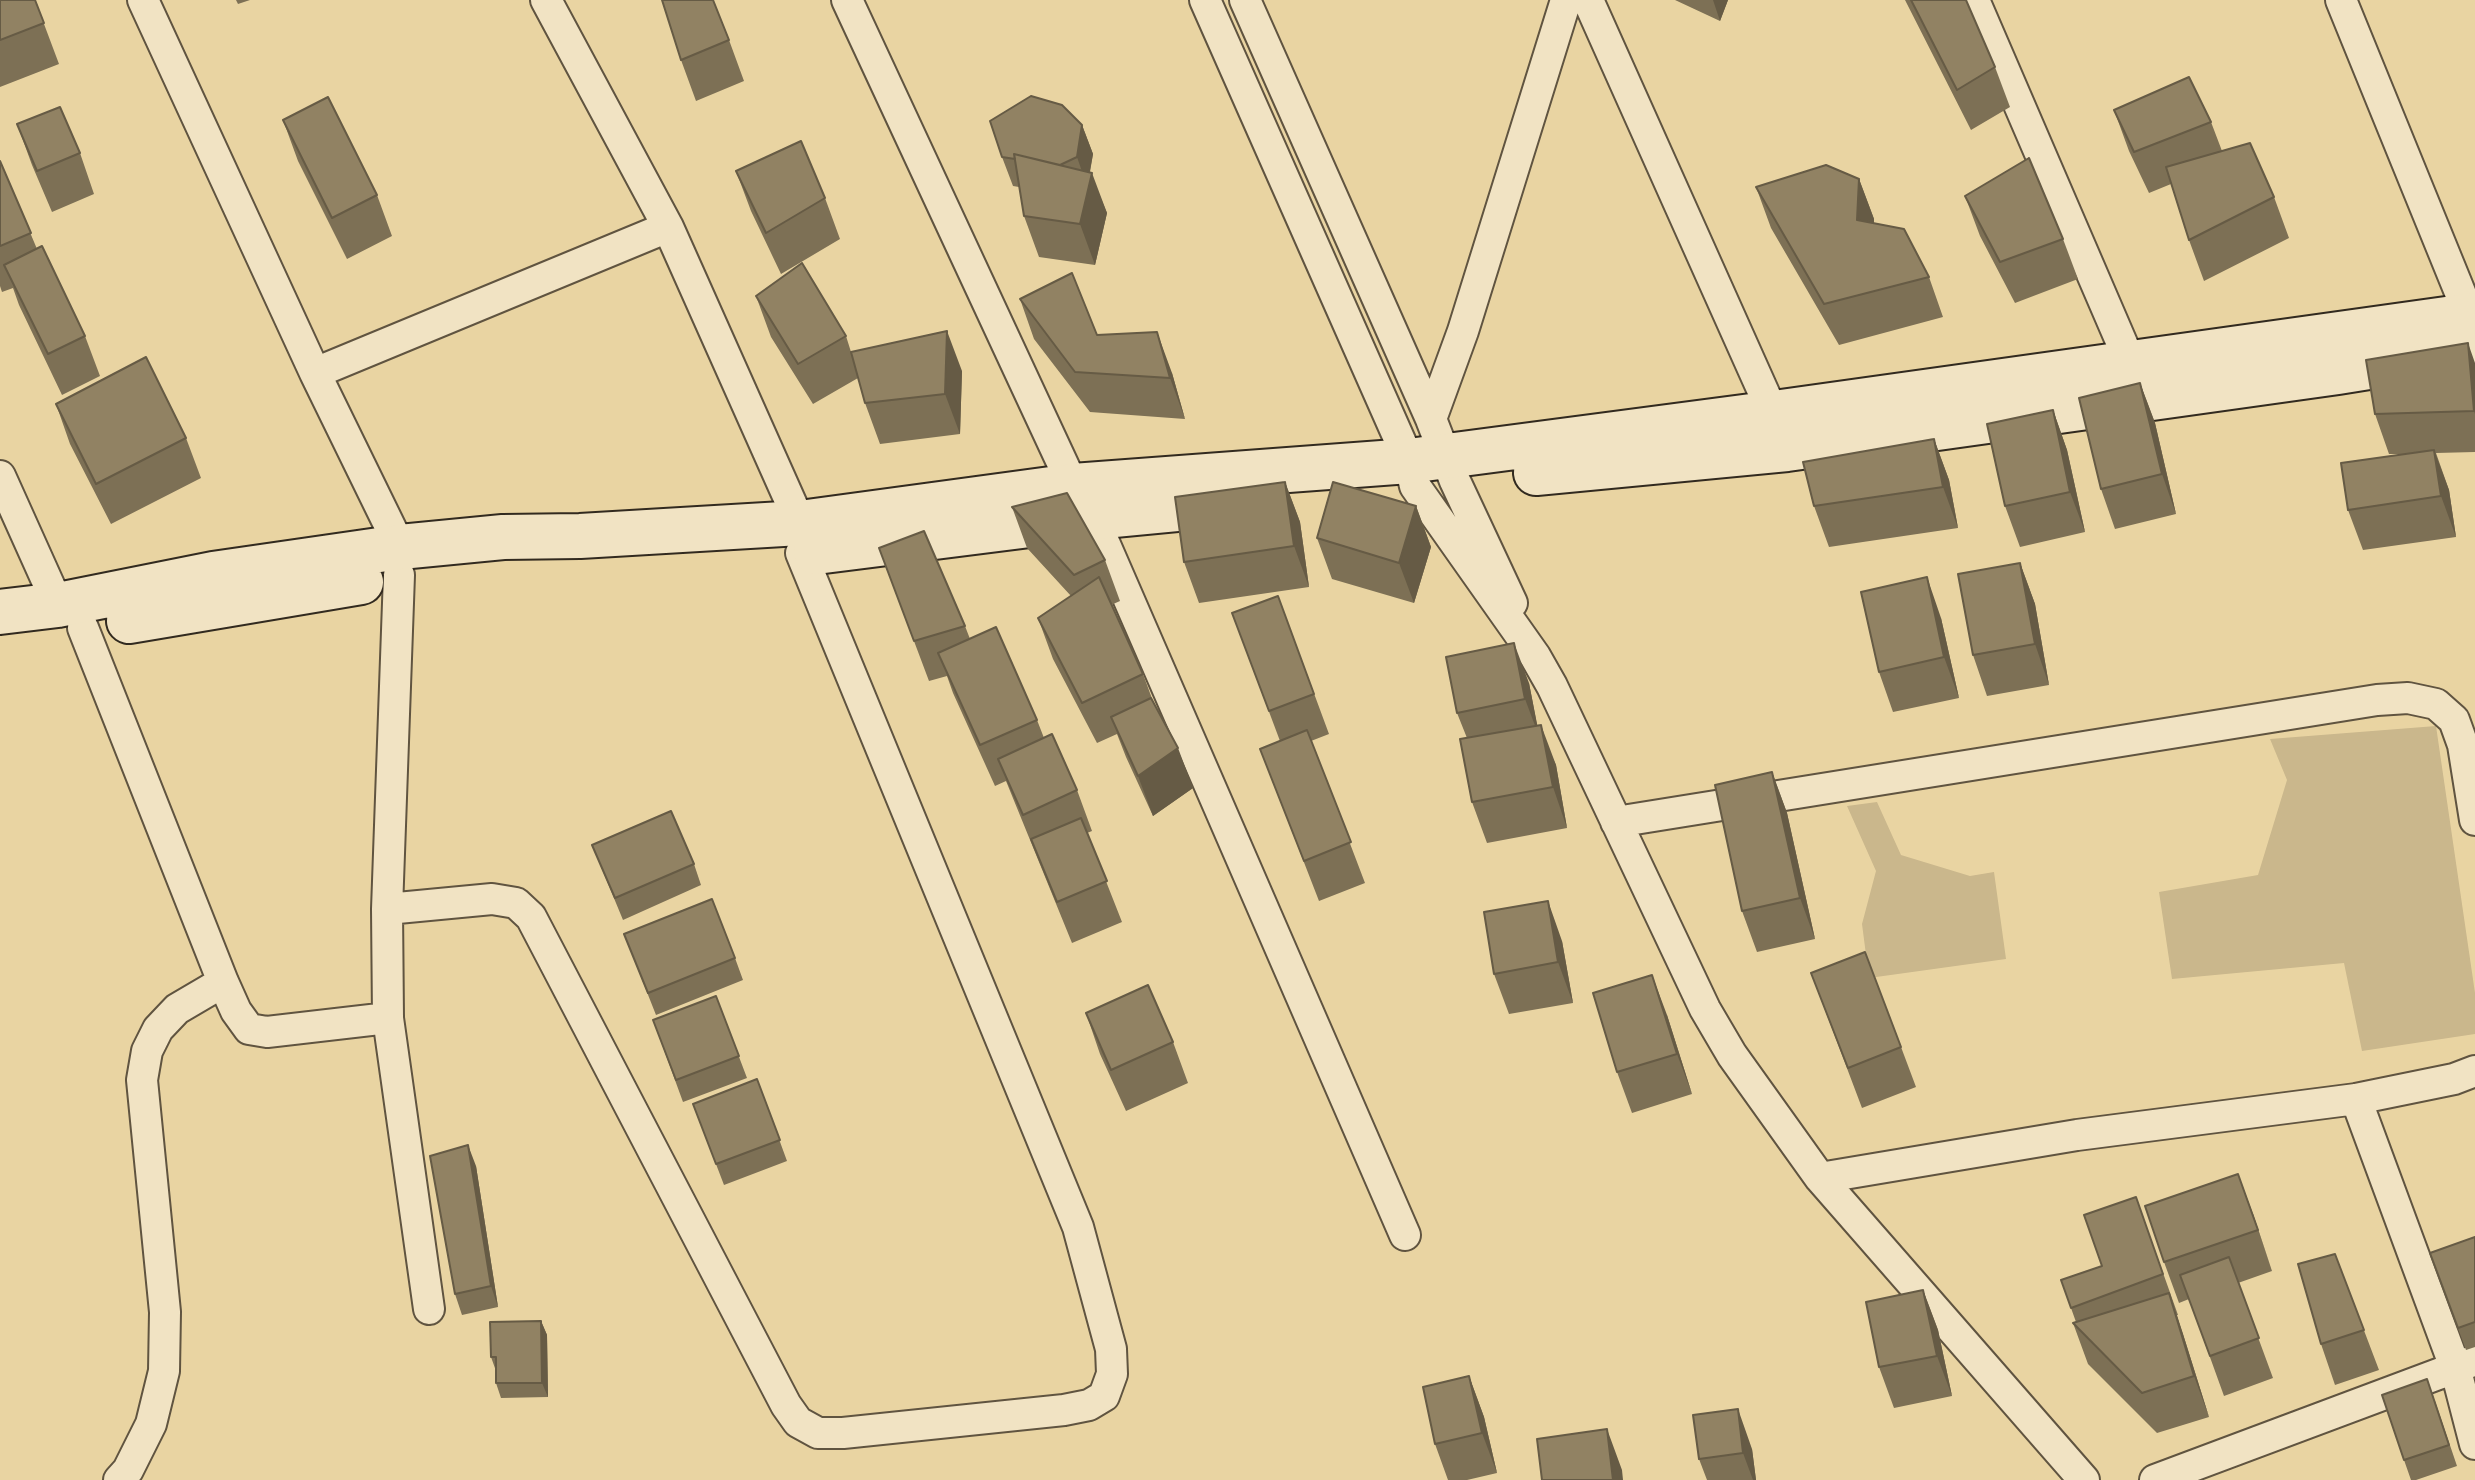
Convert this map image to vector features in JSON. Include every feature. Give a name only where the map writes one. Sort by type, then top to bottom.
[{"type":"main road","points":[[1781,431],[2130,362],[2474,327]]},
{"type":"main road","points":[[0,641],[70,617],[399,561],[731,559],[801,538],[1083,501],[1431,461],[1781,431],[2338,372],[2474,327]]},
{"type":"main road","points":[[0,612],[70,617]]},
{"type":"street","points":[[143,0],[399,561],[387,909],[388,1018],[429,1309]]},
{"type":"street","points":[[847,0],[1083,501],[1405,1235]]},
{"type":"street","points":[[1205,0],[1431,461],[1552,686],[1705,1009],[1732,1055],[1820,1178],[2084,1480]]},
{"type":"street","points":[[1245,0],[1431,461]]},
{"type":"street","points":[[1431,461],[1463,331],[1566,0]]},
{"type":"street","points":[[1588,0],[1781,431]]},
{"type":"street","points":[[1974,0],[2130,362]]},
{"type":"street","points":[[2341,0],[2474,327]]},
{"type":"street","points":[[387,909],[492,899],[516,903],[531,917],[798,1422],[818,1433],[843,1433],[1064,1410],[1089,1405],[1104,1396],[1112,1374],[1111,1349],[1078,1227],[801,538],[668,227],[555,3]]},
{"type":"street","points":[[315,373],[668,227]]},
{"type":"street","points":[[0,476],[70,617],[236,1011],[249,1029],[267,1032],[388,1018]]},
{"type":"street","points":[[1616,822],[2377,700],[2408,698],[2436,704],[2454,720],[2463,745],[2475,820]]},
{"type":"street","points":[[119,1480],[128,1470],[151,1424],[164,1371],[165,1312],[142,1080],[147,1051],[158,1029],[177,1009],[223,982]]},
{"type":"street","points":[[1820,1178],[2077,1135],[2356,1099],[2454,1079],[2475,1071]]},
{"type":"street","points":[[2356,1099],[2465,1364],[2475,1444]]},
{"type":"street","points":[[2155,1480],[2465,1364]]},
{"type":"shaded area","points":[[2436,726],[2475,993],[2475,1034],[2362,1051],[2344,963],[2172,979],[2159,892],[2258,875],[2287,780],[2270,739]]},
{"type":"shaded area","points":[[1877,802],[1901,855],[1970,876],[1994,872],[2006,959],[1869,978],[1862,924],[1876,871],[1847,806]]},
{"type":"building","points":[[0,0],[35,0],[44,23],[0,40]]},
{"type":"building","points":[[662,0],[713,0],[729,40],[681,60]]},
{"type":"building","points":[[1911,0],[1966,0],[1995,67],[1957,90]]},
{"type":"building","points":[[2189,77],[2211,122],[2134,152],[2114,110]]},
{"type":"building","points":[[1031,96],[1062,105],[1082,125],[1077,157],[1060,165],[1014,154],[1015,159],[1002,157],[990,121]]},
{"type":"building","points":[[328,97],[377,195],[332,218],[283,120]]},
{"type":"building","points":[[60,107],[80,153],[37,171],[17,124]]},
{"type":"building","points":[[801,141],[825,198],[766,233],[736,171]]},
{"type":"building","points":[[2250,143],[2274,197],[2189,240],[2166,167]]},
{"type":"building","points":[[1014,154],[1092,173],[1080,224],[1024,216]]},
{"type":"building","points":[[2029,158],[2063,239],[2000,262],[1965,196]]},
{"type":"building","points":[[0,161],[31,233],[0,246]]},
{"type":"building","points":[[1826,165],[1859,179],[1857,220],[1904,229],[1929,277],[1824,304],[1756,187]]},
{"type":"building","points":[[42,246],[85,336],[48,354],[4,265]]},
{"type":"building","points":[[802,263],[846,336],[798,364],[756,296]]},
{"type":"building","points":[[1072,273],[1097,335],[1157,332],[1170,378],[1075,372],[1020,299]]},
{"type":"building","points":[[947,331],[945,394],[865,403],[851,352]]},
{"type":"building","points":[[2468,343],[2474,411],[2375,414],[2366,360]]},
{"type":"building","points":[[146,357],[186,438],[96,484],[56,404]]},
{"type":"building","points":[[2140,383],[2162,474],[2101,489],[2079,398]]},
{"type":"building","points":[[2053,410],[2070,492],[2005,506],[1987,424]]},
{"type":"building","points":[[1934,439],[1943,487],[1814,506],[1803,462]]},
{"type":"building","points":[[2434,450],[2441,496],[2348,510],[2341,463]]},
{"type":"building","points":[[1285,482],[1294,546],[1184,562],[1175,497]]},
{"type":"building","points":[[1333,482],[1416,506],[1399,563],[1317,538]]},
{"type":"building","points":[[1067,493],[1105,560],[1074,575],[1012,507]]},
{"type":"building","points":[[924,531],[965,626],[914,641],[879,548]]},
{"type":"building","points":[[2020,563],[2035,644],[1973,655],[1958,574]]},
{"type":"building","points":[[1099,577],[1143,674],[1082,703],[1038,618]]},
{"type":"building","points":[[1927,577],[1944,657],[1879,672],[1861,592]]},
{"type":"building","points":[[1278,596],[1314,694],[1269,711],[1232,613]]},
{"type":"building","points":[[996,627],[1037,720],[980,745],[938,653]]},
{"type":"building","points":[[1514,643],[1525,699],[1457,713],[1446,657]]},
{"type":"building","points":[[1151,698],[1178,748],[1138,776],[1111,717]]},
{"type":"building","points":[[1541,725],[1553,787],[1472,802],[1460,739]]},
{"type":"building","points":[[1307,730],[1351,842],[1304,861],[1260,749]]},
{"type":"building","points":[[1052,734],[1077,790],[1023,815],[998,759]]},
{"type":"building","points":[[1772,772],[1800,898],[1742,911],[1715,785]]},
{"type":"building","points":[[671,811],[694,864],[615,898],[592,845]]},
{"type":"building","points":[[1081,818],[1107,881],[1057,902],[1031,839]]},
{"type":"building","points":[[712,899],[735,958],[648,993],[624,934]]},
{"type":"building","points":[[1548,901],[1558,962],[1494,974],[1484,912]]},
{"type":"building","points":[[1865,952],[1901,1047],[1848,1068],[1811,973]]},
{"type":"building","points":[[1652,975],[1677,1054],[1617,1072],[1593,993]]},
{"type":"building","points":[[1148,985],[1173,1042],[1111,1070],[1086,1013]]},
{"type":"building","points":[[716,996],[739,1056],[676,1080],[653,1020]]},
{"type":"building","points":[[757,1079],[780,1140],[716,1164],[693,1104]]},
{"type":"building","points":[[468,1145],[491,1286],[455,1294],[430,1156]]},
{"type":"building","points":[[2238,1174],[2258,1230],[2164,1262],[2145,1206]]},
{"type":"building","points":[[2136,1197],[2163,1274],[2071,1308],[2061,1280],[2102,1266],[2084,1215]]},
{"type":"building","points":[[2475,1237],[2475,1322],[2458,1328],[2430,1253]]},
{"type":"building","points":[[2335,1254],[2364,1330],[2321,1344],[2298,1264]]},
{"type":"building","points":[[2229,1257],[2259,1338],[2210,1356],[2180,1275]]},
{"type":"building","points":[[1923,1290],[1937,1356],[1879,1367],[1866,1302]]},
{"type":"building","points":[[2169,1293],[2194,1376],[2142,1393],[2073,1323]]},
{"type":"building","points":[[541,1321],[542,1383],[496,1383],[496,1357],[491,1357],[490,1322]]},
{"type":"building","points":[[1469,1376],[1482,1433],[1435,1444],[1423,1387]]},
{"type":"building","points":[[2427,1379],[2449,1445],[2404,1460],[2382,1395]]},
{"type":"building","points":[[1738,1409],[1743,1453],[1699,1459],[1693,1415]]},
{"type":"building","points":[[1607,1429],[1613,1480],[1542,1480],[1537,1439]]}]
